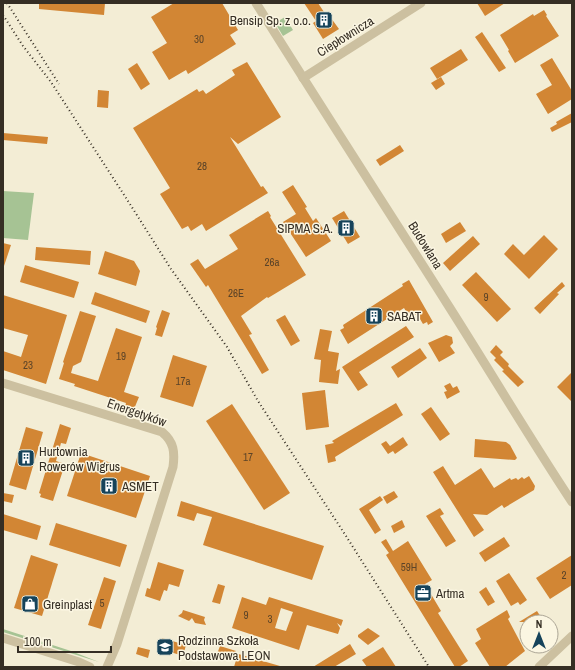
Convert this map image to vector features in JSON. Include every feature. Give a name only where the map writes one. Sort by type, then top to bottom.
[{"type":"street","name":"Budowlana","points":[[256,3],[572,502]]},
{"type":"street","name":"Ciepłownicza","points":[[303,78],[421,3]]},
{"type":"street","name":"Energetyków","points":[[3,383],[162,432],[170,438],[175,456],[173,467],[117,644],[107,667]]},
{"type":"street","points":[[540,667],[572,636]]},
{"type":"street","points":[[3,638],[90,667]]},
{"type":"green space","points":[[285,17],[293,30],[283,36],[275,23]]},
{"type":"green space","points":[[3,191],[34,193],[28,240],[3,238]]},
{"type":"green space","points":[[3,629],[71,651],[99,662],[3,632]]},
{"type":"building","points":[[39,3],[105,3],[104,15],[39,9]]},
{"type":"building","points":[[174,3],[222,3],[238,30],[230,35],[236,44],[188,74],[186,70],[169,80],[152,52],[167,43],[151,17]]},
{"type":"building","name":"Bensip Sp. z o.o.","points":[[304,3],[318,3],[326,15],[327,14],[330,19],[331,18],[339,29],[323,39],[313,23],[316,21]]},
{"type":"building","points":[[477,3],[505,3],[485,16]]},
{"type":"building","points":[[544,10],[547,15],[546,16],[559,36],[515,63],[500,35],[533,14],[534,16]]},
{"type":"building","points":[[482,32],[506,68],[499,72],[475,37]]},
{"type":"building","points":[[461,49],[468,60],[437,79],[430,68]]},
{"type":"building","points":[[552,58],[572,91],[572,99],[548,114],[536,94],[552,85],[540,65]]},
{"type":"building","points":[[247,62],[281,117],[238,144],[230,137],[261,187],[263,186],[268,193],[206,231],[202,224],[191,231],[188,226],[182,229],[160,194],[170,188],[133,128],[197,89],[199,92],[203,90],[206,94],[235,75],[232,70]]},
{"type":"building","points":[[137,63],[150,84],[141,90],[128,69]]},
{"type":"building","points":[[441,77],[445,84],[436,90],[431,83]]},
{"type":"building","points":[[98,90],[109,91],[108,108],[97,107]]},
{"type":"building","points":[[572,113],[572,122],[552,132],[550,128],[557,124],[556,122]]},
{"type":"building","points":[[3,133],[48,137],[47,144],[3,140]]},
{"type":"building","points":[[400,145],[404,151],[380,166],[376,160]]},
{"type":"building","points":[[293,185],[307,207],[305,208],[313,221],[316,218],[331,241],[306,257],[283,222],[296,214],[282,192]]},
{"type":"building","points":[[268,211],[271,216],[270,217],[306,275],[268,298],[267,297],[241,316],[252,334],[249,335],[269,370],[262,374],[208,285],[206,287],[190,264],[198,259],[205,269],[238,249],[229,235]]},
{"type":"building","name":"SIPMA S.A.","points":[[344,211],[360,237],[348,244],[332,218]]},
{"type":"building","points":[[460,222],[466,231],[446,243],[441,234]]},
{"type":"building","points":[[544,235],[558,249],[529,279],[504,254],[513,244],[524,255]]},
{"type":"building","points":[[473,236],[480,244],[450,271],[443,263]]},
{"type":"building","points":[[3,243],[11,245],[4,266],[3,266]]},
{"type":"building","points":[[36,247],[91,251],[90,265],[35,260]]},
{"type":"building","points":[[105,251],[134,261],[140,271],[136,286],[98,274]]},
{"type":"building","points":[[25,265],[79,282],[74,298],[20,282]]},
{"type":"building","points":[[476,272],[511,309],[497,322],[462,285]]},
{"type":"building","name":"SABAT","points":[[409,280],[433,322],[428,325],[427,322],[423,324],[417,314],[410,318],[404,308],[348,344],[340,330],[344,328],[343,325],[403,286],[402,284]]},
{"type":"building","points":[[562,282],[565,286],[557,293],[559,294],[540,314],[534,308]]},
{"type":"building","points":[[95,292],[150,311],[146,323],[91,304]]},
{"type":"building","points":[[3,295],[67,315],[46,384],[3,370],[3,351],[21,357],[28,335],[3,328]]},
{"type":"building","points":[[162,310],[170,313],[162,337],[155,335]]},
{"type":"building","points":[[80,311],[96,316],[81,362],[73,366],[71,373],[98,381],[116,328],[142,337],[124,392],[139,397],[134,409],[125,406],[126,403],[74,386],[75,384],[59,379]]},
{"type":"building","points":[[285,315],[300,341],[291,346],[276,320]]},
{"type":"building","points":[[406,326],[414,337],[359,372],[368,385],[358,391],[342,367]]},
{"type":"building","points":[[320,329],[332,331],[328,351],[339,353],[336,371],[340,369],[338,384],[319,382],[321,360],[314,359]]},
{"type":"building","points":[[446,335],[452,337],[453,343],[450,346],[455,353],[439,362],[428,343]]},
{"type":"building","points":[[496,345],[503,352],[500,355],[509,364],[508,366],[524,382],[518,387],[502,371],[504,370],[494,360],[496,358],[490,352]]},
{"type":"building","points":[[420,348],[427,358],[398,378],[391,367]]},
{"type":"building","points":[[173,355],[207,366],[193,407],[160,397]]},
{"type":"building","points":[[572,372],[572,402],[557,387]]},
{"type":"building","points":[[450,383],[453,388],[457,386],[460,392],[447,399],[444,392],[447,391],[444,386]]},
{"type":"building","points":[[325,390],[329,427],[306,430],[302,393]]},
{"type":"building","points":[[396,403],[403,415],[335,457],[336,461],[328,463],[325,445],[334,443],[332,441]]},
{"type":"building","points":[[232,404],[290,493],[264,510],[206,421]]},
{"type":"building","points":[[431,407],[450,434],[440,441],[421,414]]},
{"type":"building","points":[[60,424],[71,428],[66,444],[61,443],[56,461],[65,464],[53,501],[40,497],[41,494],[39,493]]},
{"type":"building","name":"Hurtownia Rowerów Wigrus","points":[[26,427],[43,432],[26,490],[9,485]]},
{"type":"building","points":[[403,437],[408,445],[395,454],[393,451],[388,454],[381,444],[386,441],[390,446]]},
{"type":"building","points":[[475,439],[506,442],[510,445],[517,458],[515,460],[474,457]]},
{"type":"building","name":"ASMET","points":[[81,453],[150,476],[136,518],[67,496]]},
{"type":"building","points":[[443,466],[455,485],[481,468],[494,488],[510,478],[511,480],[516,478],[518,480],[522,477],[524,479],[529,476],[535,486],[534,490],[504,508],[502,505],[487,515],[473,514],[484,530],[474,537],[433,472]]},
{"type":"building","points":[[394,491],[398,497],[387,504],[383,497]]},
{"type":"building","points":[[3,493],[14,495],[12,503],[3,501]]},
{"type":"building","points":[[380,496],[383,500],[369,510],[381,530],[375,534],[359,509]]},
{"type":"building","points":[[181,501],[324,546],[312,580],[203,545],[212,517],[197,513],[194,521],[177,516]]},
{"type":"building","points":[[440,508],[444,514],[440,516],[456,541],[446,547],[426,516]]},
{"type":"building","points":[[3,514],[41,526],[37,540],[3,530]]},
{"type":"building","points":[[402,520],[405,527],[394,533],[391,526]]},
{"type":"building","points":[[56,523],[127,545],[120,567],[49,545]]},
{"type":"building","points":[[504,537],[510,546],[485,562],[479,553]]},
{"type":"building","points":[[386,539],[393,551],[408,541],[432,580],[425,584],[441,611],[438,613],[468,661],[459,667],[455,667],[386,555],[389,553],[381,542]]},
{"type":"building","points":[[31,555],[58,564],[42,616],[14,608]]},
{"type":"building","points":[[572,555],[572,585],[550,599],[536,578]]},
{"type":"building","points":[[158,562],[184,570],[179,587],[169,584],[167,591],[164,590],[160,601],[145,596],[147,588],[150,589]]},
{"type":"building","points":[[509,573],[527,600],[520,605],[518,602],[511,606],[496,581]]},
{"type":"building","points":[[104,577],[116,581],[101,629],[88,625]]},
{"type":"building","points":[[218,584],[225,586],[220,604],[212,602]]},
{"type":"building","points":[[486,587],[495,602],[488,606],[479,592]]},
{"type":"building","points":[[242,597],[266,605],[269,597],[343,620],[341,626],[337,623],[340,628],[338,634],[307,625],[299,650],[232,628]],"holes":[[[281,608],[293,612],[286,631],[275,628]]]},
{"type":"building","points":[[183,610],[205,617],[204,620],[206,625],[195,623],[192,618],[189,621],[178,616]]},
{"type":"building","points":[[507,610],[510,617],[508,619],[519,640],[519,654],[521,654],[505,667],[490,667],[475,643],[481,639],[476,629]]},
{"type":"building","points":[[537,611],[539,614],[532,614]]},
{"type":"building","points":[[368,628],[380,636],[368,645],[358,637],[358,635]]},
{"type":"building","name":"Rodzinna Szkoła Podstawowa LEON","points":[[162,638],[186,645],[183,656],[158,648]]},
{"type":"building","points":[[350,644],[356,654],[334,667],[313,667]]},
{"type":"building","points":[[220,646],[236,651],[235,653],[280,667],[234,667],[236,660],[217,654]]},
{"type":"building","points":[[138,647],[150,650],[148,658],[136,654]]},
{"type":"building","points":[[383,647],[396,667],[367,667],[362,660]]},
{"type":"railway","points":[[7,3],[59,84]]},
{"type":"railway","points":[[3,15],[23,46],[51,82],[171,269],[227,347],[258,401],[429,667]]},
{"type":"place","name":"Bensip Sp. z o.o.","points":[[324,20]]},
{"type":"place","name":"SIPMA S.A.","points":[[346,228]]},
{"type":"place","name":"SABAT","points":[[374,316]]},
{"type":"place","name":"Hurtownia Rowerów Wigrus","points":[[26,458]]},
{"type":"place","name":"ASMET","points":[[109,486]]},
{"type":"place","name":"Artma","points":[[423,593]]},
{"type":"place","name":"Greinplast","points":[[30,604]]},
{"type":"place","name":"Rodzinna Szkoła Podstawowa LEON","points":[[165,647]]}]
